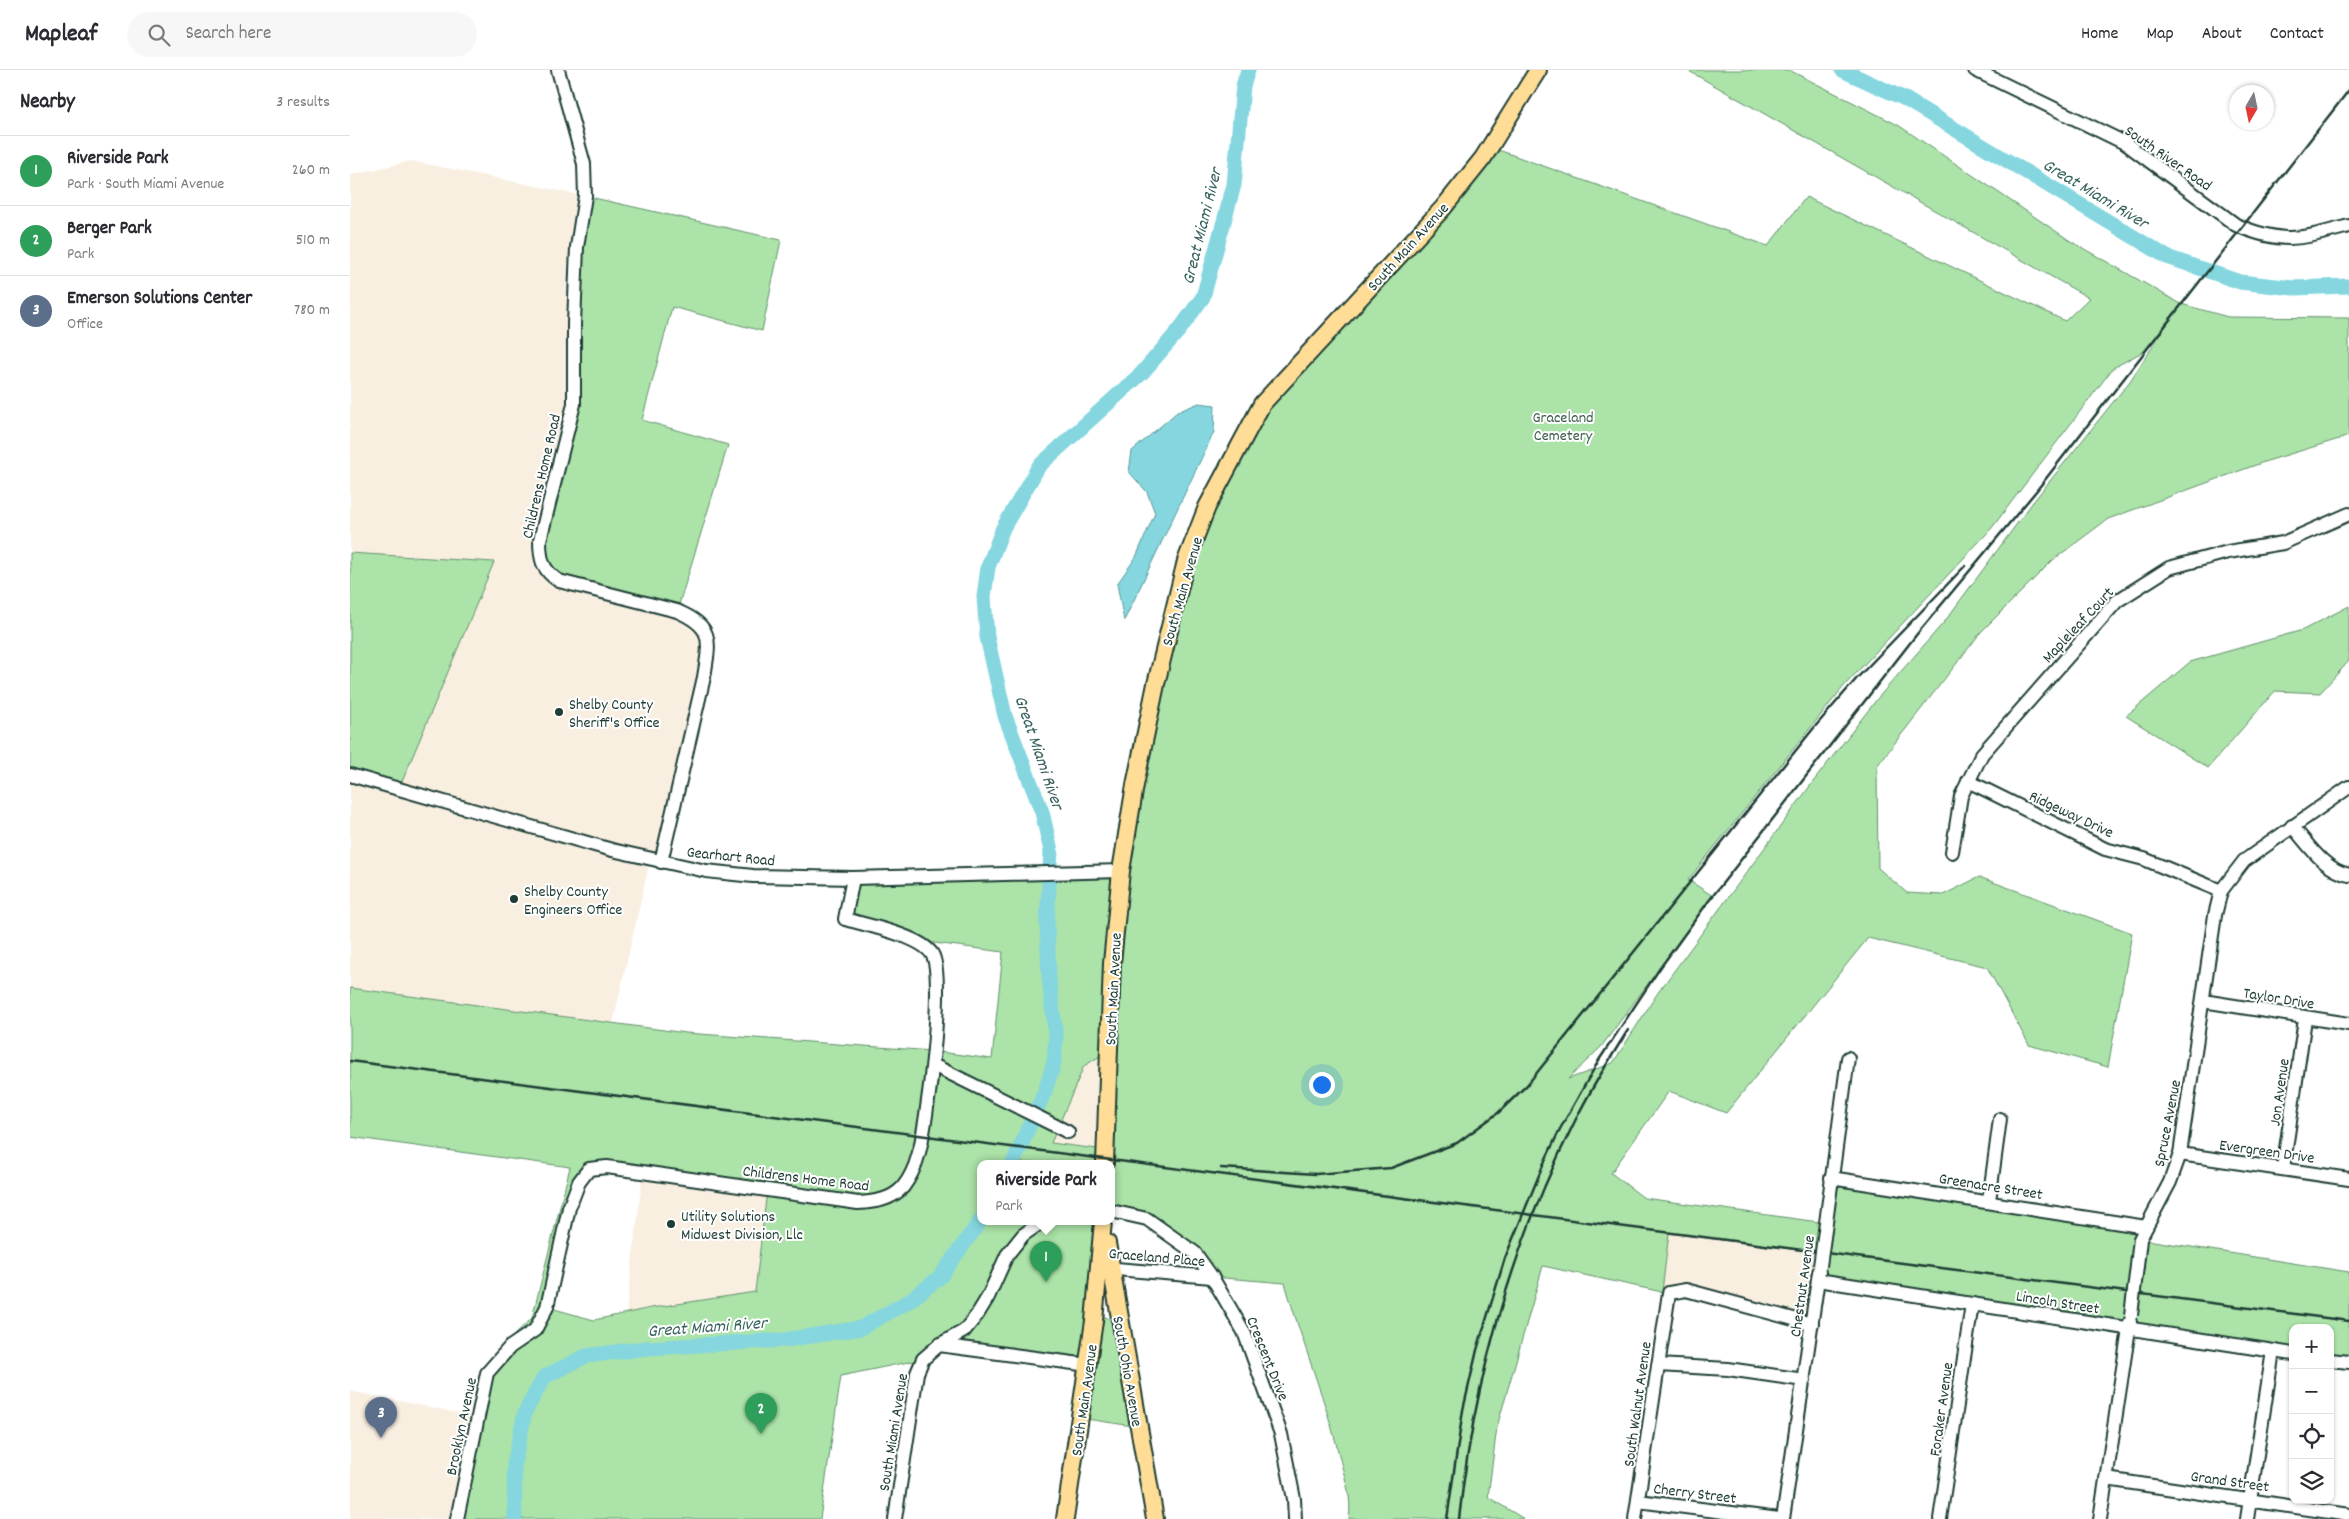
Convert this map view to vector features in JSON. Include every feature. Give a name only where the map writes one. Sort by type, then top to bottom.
[{"type":"main road","name":"South Main Avenue","points":[[1105,1160],[1112,963],[1121,871],[1135,785],[1162,657],[1186,561],[1207,507],[1262,404],[1443,208],[1483,158],[1538,70]]},
{"type":"main road","name":"South Main Avenue","points":[[1065,1519],[1088,1365],[1105,1268],[1106,1225]]},
{"type":"main road","name":"South Ohio Avenue","points":[[1105,1268],[1155,1519]]},
{"type":"street","name":"Childrens Home Road","points":[[558,70],[584,164],[585,196],[577,247],[574,324],[574,404],[540,540],[540,554],[542,564],[548,574],[559,582],[677,611],[695,619],[708,637],[709,650],[704,677],[661,862]]},
{"type":"street","name":"South River Road","points":[[1975,70],[2126,143],[2236,225],[2273,238],[2292,240],[2349,226]]},
{"type":"street","name":"Mapleleaf Court","points":[[1952,852],[1961,796],[1982,754],[2117,601],[2169,568],[2228,552],[2283,543],[2349,514]]},
{"type":"street","name":"Gearhart Road","points":[[350,775],[661,862],[706,871],[753,876],[853,878],[1121,871]]},
{"type":"street","name":"Ridgeway Drive","points":[[1968,781],[2105,849],[2144,859],[2221,891]]},
{"type":"street","name":"Spruce Avenue","points":[[2100,1519],[2131,1315],[2140,1239],[2170,1182],[2180,1154],[2215,915],[2221,891],[2244,861],[2349,787]]},
{"type":"street","points":[[2292,826],[2320,859],[2341,873],[2349,875]]},
{"type":"street","name":"Childrens Home Road","points":[[535,1330],[547,1307],[569,1208],[579,1182],[588,1169],[607,1166],[858,1203],[876,1202],[890,1197],[902,1188],[911,1174],[918,1156],[925,1127],[933,1066],[938,987],[936,964],[931,952],[918,942],[845,919],[853,878]]},
{"type":"street","name":"Taylor Drive","points":[[2203,1002],[2305,1019],[2349,1024]]},
{"type":"street","name":"Jon Avenue","points":[[2283,1169],[2305,1019]]},
{"type":"street","name":"Chestnut Avenue","points":[[1784,1519],[1848,1058]]},
{"type":"street","points":[[933,1066],[1068,1132]]},
{"type":"street","points":[[1989,1201],[2000,1119]]},
{"type":"street","name":"Evergreen Drive","points":[[2180,1154],[2349,1179]]},
{"type":"street","name":"Greenacre Street","points":[[1831,1178],[1989,1201],[2146,1227]]},
{"type":"street","name":"Crescent Drive","points":[[1115,1219],[1147,1219],[1195,1253],[1212,1277],[1244,1332],[1281,1434],[1294,1499],[1295,1519]]},
{"type":"street","name":"South Miami Avenue","points":[[895,1519],[917,1373],[923,1359],[939,1345],[964,1331],[988,1297],[1007,1255],[1023,1235],[1037,1225]]},
{"type":"street","name":"Graceland Place","points":[[1105,1268],[1212,1277]]},
{"type":"street","name":"Lincoln Street","points":[[1818,1280],[2289,1353]]},
{"type":"street","name":"South Walnut Avenue","points":[[1635,1519],[1669,1293],[1686,1290],[1812,1324]]},
{"type":"street","name":"Foraker Avenue","points":[[1940,1519],[1972,1304]]},
{"type":"street","name":"Brooklyn Avenue","points":[[457,1519],[487,1373],[510,1347],[535,1330]]},
{"type":"street","points":[[939,1345],[1088,1365]]},
{"type":"street","points":[[2247,1519],[2273,1351]]},
{"type":"street","points":[[2334,1360],[2349,1362]]},
{"type":"street","points":[[1658,1365],[1728,1370],[1804,1380]]},
{"type":"street","name":"Grand Street","points":[[2106,1479],[2349,1515]]},
{"type":"street","name":"Cherry Street","points":[[1638,1501],[1710,1508],[1779,1519]]},
{"type":"shaded area","points":[[411,161],[585,196],[677,611],[708,637],[661,862],[650,860],[613,1023],[350,988],[350,775],[494,562],[350,553],[350,175]]},
{"type":"shaded area","points":[[1108,1050],[1105,1150],[1051,1143],[1084,1066]]},
{"type":"shaded area","points":[[643,1172],[767,1190],[755,1292],[626,1313]]},
{"type":"shaded area","points":[[1669,1233],[1822,1253],[1812,1324],[1686,1290],[1669,1293],[1662,1292]]},
{"type":"shaded area","points":[[350,1391],[478,1417],[457,1519],[350,1519]]},
{"type":"green space","name":"Graceland Cemetery","points":[[1687,70],[1789,70],[1898,125],[2072,242],[2181,304],[2228,317],[2349,318],[2349,436],[2264,462],[2108,519],[2053,560],[1981,632],[1877,766],[1878,868],[1907,893],[1943,895],[1979,877],[2132,933],[2108,1067],[2029,1045],[1987,967],[1868,938],[1726,1113],[1669,1091],[1611,1173],[1644,1198],[1826,1223],[1831,1178],[2146,1227],[2141,1239],[2349,1272],[2349,1362],[2334,1360],[2334,1324],[2289,1324],[2289,1353],[1818,1280],[1821,1253],[1669,1233],[1662,1292],[1543,1266],[1497,1427],[1488,1497],[1524,1519],[1349,1519],[1350,1504],[1348,1491],[1335,1440],[1285,1283],[1212,1277],[1147,1219],[1115,1212],[1115,1160],[977,1160],[977,1225],[1103,1225],[1102,1316],[1108,1318],[1114,1325],[1139,1427],[1080,1418],[1088,1366],[939,1345],[923,1359],[841,1376],[820,1519],[465,1519],[459,1508],[487,1373],[519,1341],[511,1338],[532,1318],[570,1167],[350,1137],[350,988],[686,1033],[933,1051],[992,1059],[1003,952],[927,942],[848,914],[853,878],[1121,871],[1186,561],[1262,404],[1490,147],[1768,246],[1806,197],[2065,321],[2089,298]],"holes":[[[2175,312],[2130,381],[2033,502],[1945,621],[1877,699],[1813,782],[1657,994],[1613,1063],[1568,1079],[1601,1047],[1713,896],[1688,880],[1845,685],[1991,529],[2113,368],[2144,351]],[[1108,1051],[1105,1150],[1051,1143],[1084,1066]],[[589,1169],[767,1190],[755,1292],[651,1308],[594,1320],[547,1307],[579,1182]]]},
{"type":"green space","points":[[585,196],[781,240],[762,331],[672,307],[642,420],[728,445],[677,611],[559,581],[540,554],[574,404]]},
{"type":"green space","points":[[350,553],[494,562],[399,789],[350,775]]},
{"type":"green space","points":[[2349,606],[2349,661],[2320,693],[2275,691],[2208,768],[2126,716],[2190,662],[2303,630]]},
{"type":"water","points":[[1199,403],[1215,405],[1214,432],[1124,621],[1117,584],[1136,557],[1155,513],[1147,492],[1129,472],[1132,451],[1177,412]]},
{"type":"waterway","name":"Great Miami River","points":[[1014,1160],[1045,1091],[1054,1062],[1056,1038],[1049,978],[1047,922],[1051,851],[1042,812],[1005,716],[987,637],[984,597],[988,567],[1003,528],[1039,466],[1142,373],[1180,329],[1203,297],[1234,185],[1243,86],[1248,70]]},
{"type":"waterway","name":"Great Miami River","points":[[1842,70],[1905,99],[2167,257],[2240,282],[2293,288],[2349,286]]},
{"type":"waterway","name":"Great Miami River","points":[[515,1519],[514,1464],[525,1412],[544,1377],[586,1356],[647,1348],[785,1340],[861,1328],[909,1301],[940,1277],[977,1225]]},
{"type":"railway","points":[[1447,1519],[1463,1410],[1477,1350],[1505,1258],[1560,1129],[1599,1060],[1660,968],[1708,902],[1917,634],[2037,490],[2349,90]]},
{"type":"railway","points":[[1221,1168],[1316,1174],[1391,1168],[1457,1143],[1498,1113],[1527,1085],[1813,729],[1858,677],[1965,566]]},
{"type":"railway","points":[[1459,1519],[1466,1467],[1486,1365],[1515,1265],[1532,1217],[1575,1121],[1593,1086],[1628,1030]]},
{"type":"railway","points":[[350,1061],[1111,1160]]},
{"type":"railway","points":[[1115,1160],[2349,1321]]},
{"type":"place","name":"Shelby County Sheriff's Office","points":[[559,712]]},
{"type":"place","name":"Shelby County Engineers Office","points":[[514,899]]},
{"type":"place","name":"Utility Solutions Midwest Division, Llc","points":[[671,1224]]},
{"type":"place","name":"Riverside Park","points":[[1046,1282]]},
{"type":"place","name":"Berger Park","points":[[761,1434]]},
{"type":"place","name":"Emerson Solutions Center","points":[[381,1438]]}]
